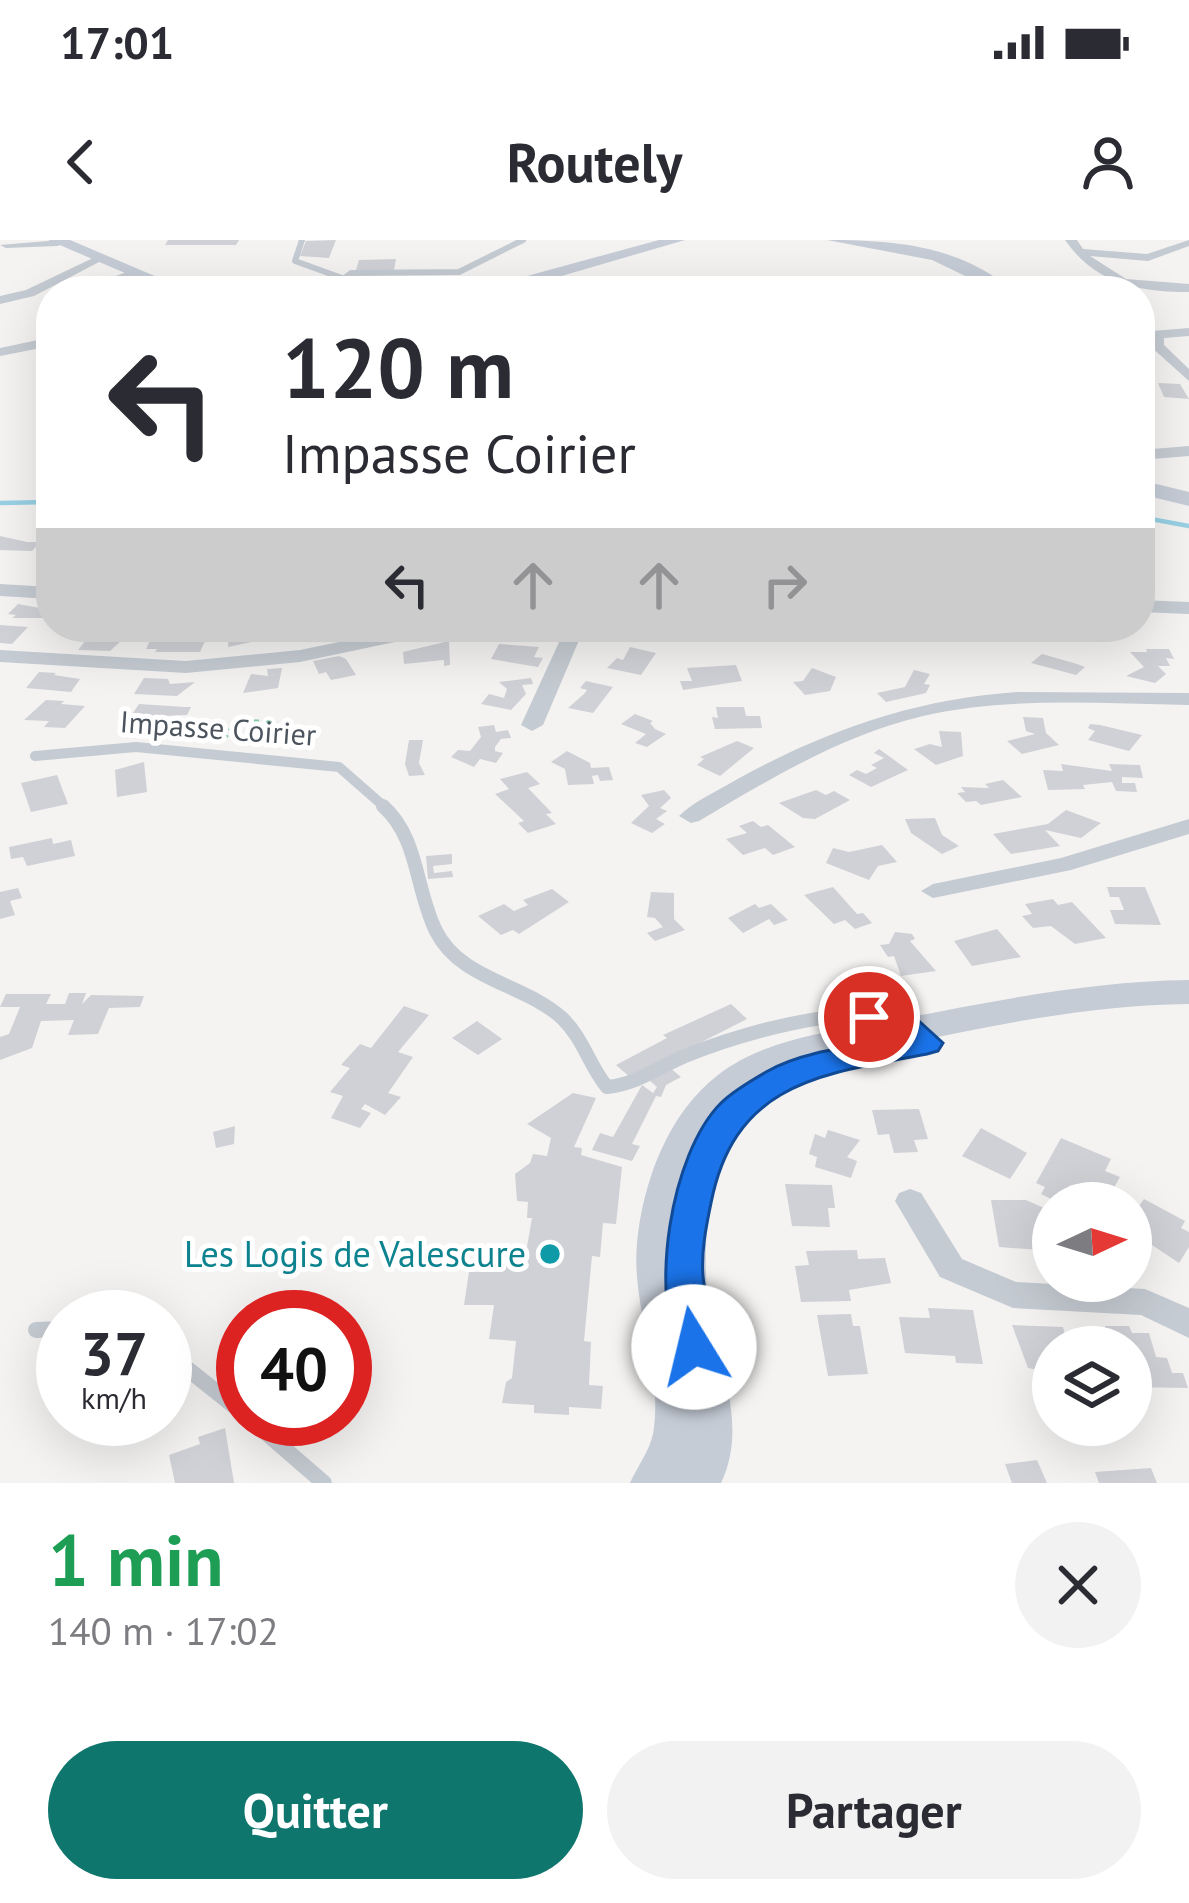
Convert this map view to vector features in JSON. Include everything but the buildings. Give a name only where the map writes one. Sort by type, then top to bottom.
[{"type":"street","points":[[3,246],[24,240]]},
{"type":"street","points":[[546,276],[676,240]]},
{"type":"street","points":[[835,240],[956,263],[980,276]]},
{"type":"street","points":[[3,246],[57,242],[141,276]]},
{"type":"street","points":[[1083,252],[1160,257],[1189,242]]},
{"type":"street","points":[[1083,252],[1109,276]]},
{"type":"street","points":[[64,276],[97,260]]},
{"type":"street","points":[[0,300],[36,289]]},
{"type":"street","points":[[1155,293],[1189,289]]},
{"type":"street","points":[[1189,332],[1157,334],[1157,346],[1189,377]]},
{"type":"street","points":[[0,352],[36,344]]},
{"type":"street","points":[[1155,454],[1189,451]]},
{"type":"street","points":[[1155,491],[1189,499]]},
{"type":"street","points":[[0,590],[36,592]]},
{"type":"street","points":[[1155,607],[1189,608]]},
{"type":"street","points":[[0,656],[186,667],[300,656],[369,642]]},
{"type":"street","points":[[532,725],[574,642]]},
{"type":"street","points":[[691,816],[773,767],[863,728],[957,703],[1090,697],[1189,699]]},
{"type":"street","points":[[933,891],[1091,860],[1189,826]]},
{"type":"street","points":[[695,1483],[701,1476],[709,1423],[687,1316],[686,1236],[698,1181],[732,1112],[782,1077],[921,1036],[1082,998],[1189,992]]},
{"type":"street","points":[[655,1483],[673,1452],[679,1426],[676,1376],[661,1312],[661,1232],[674,1174],[707,1108],[747,1073],[819,1048],[1088,1012],[1189,1006]]},
{"type":"street","points":[[910,1201],[951,1268],[1013,1295],[1145,1302],[1189,1324]]},
{"type":"lane","points":[[302,240],[295,261],[328,276]]},
{"type":"lane","points":[[358,276],[362,272],[459,272],[524,240]]},
{"type":"lane","points":[[124,276],[133,273]]},
{"type":"lane","name":"Impasse Coirier","points":[[34,756],[136,746],[216,758],[339,767],[402,823],[435,930],[452,956],[559,1015],[579,1037],[591,1067],[607,1087],[631,1084],[662,1066],[761,1031],[869,1017],[898,1019],[921,1036]]},
{"type":"lane","points":[[192,1373],[216,1392]]},
{"type":"lane","points":[[281,1446],[324,1483]]},
{"type":"path","points":[[216,758],[225,731],[235,724],[271,720],[295,731],[317,763]]},
{"type":"waterway","points":[[0,503],[36,502]]},
{"type":"waterway","points":[[1155,520],[1189,526]]},
{"type":"place","name":"Les Logis de Valescure","points":[[550,1254]]},
{"type":"route","points":[[694,1347],[684,1275],[686,1236],[698,1181],[716,1137],[732,1112],[782,1077],[829,1062],[927,1043],[898,1019],[869,1017]]}]
